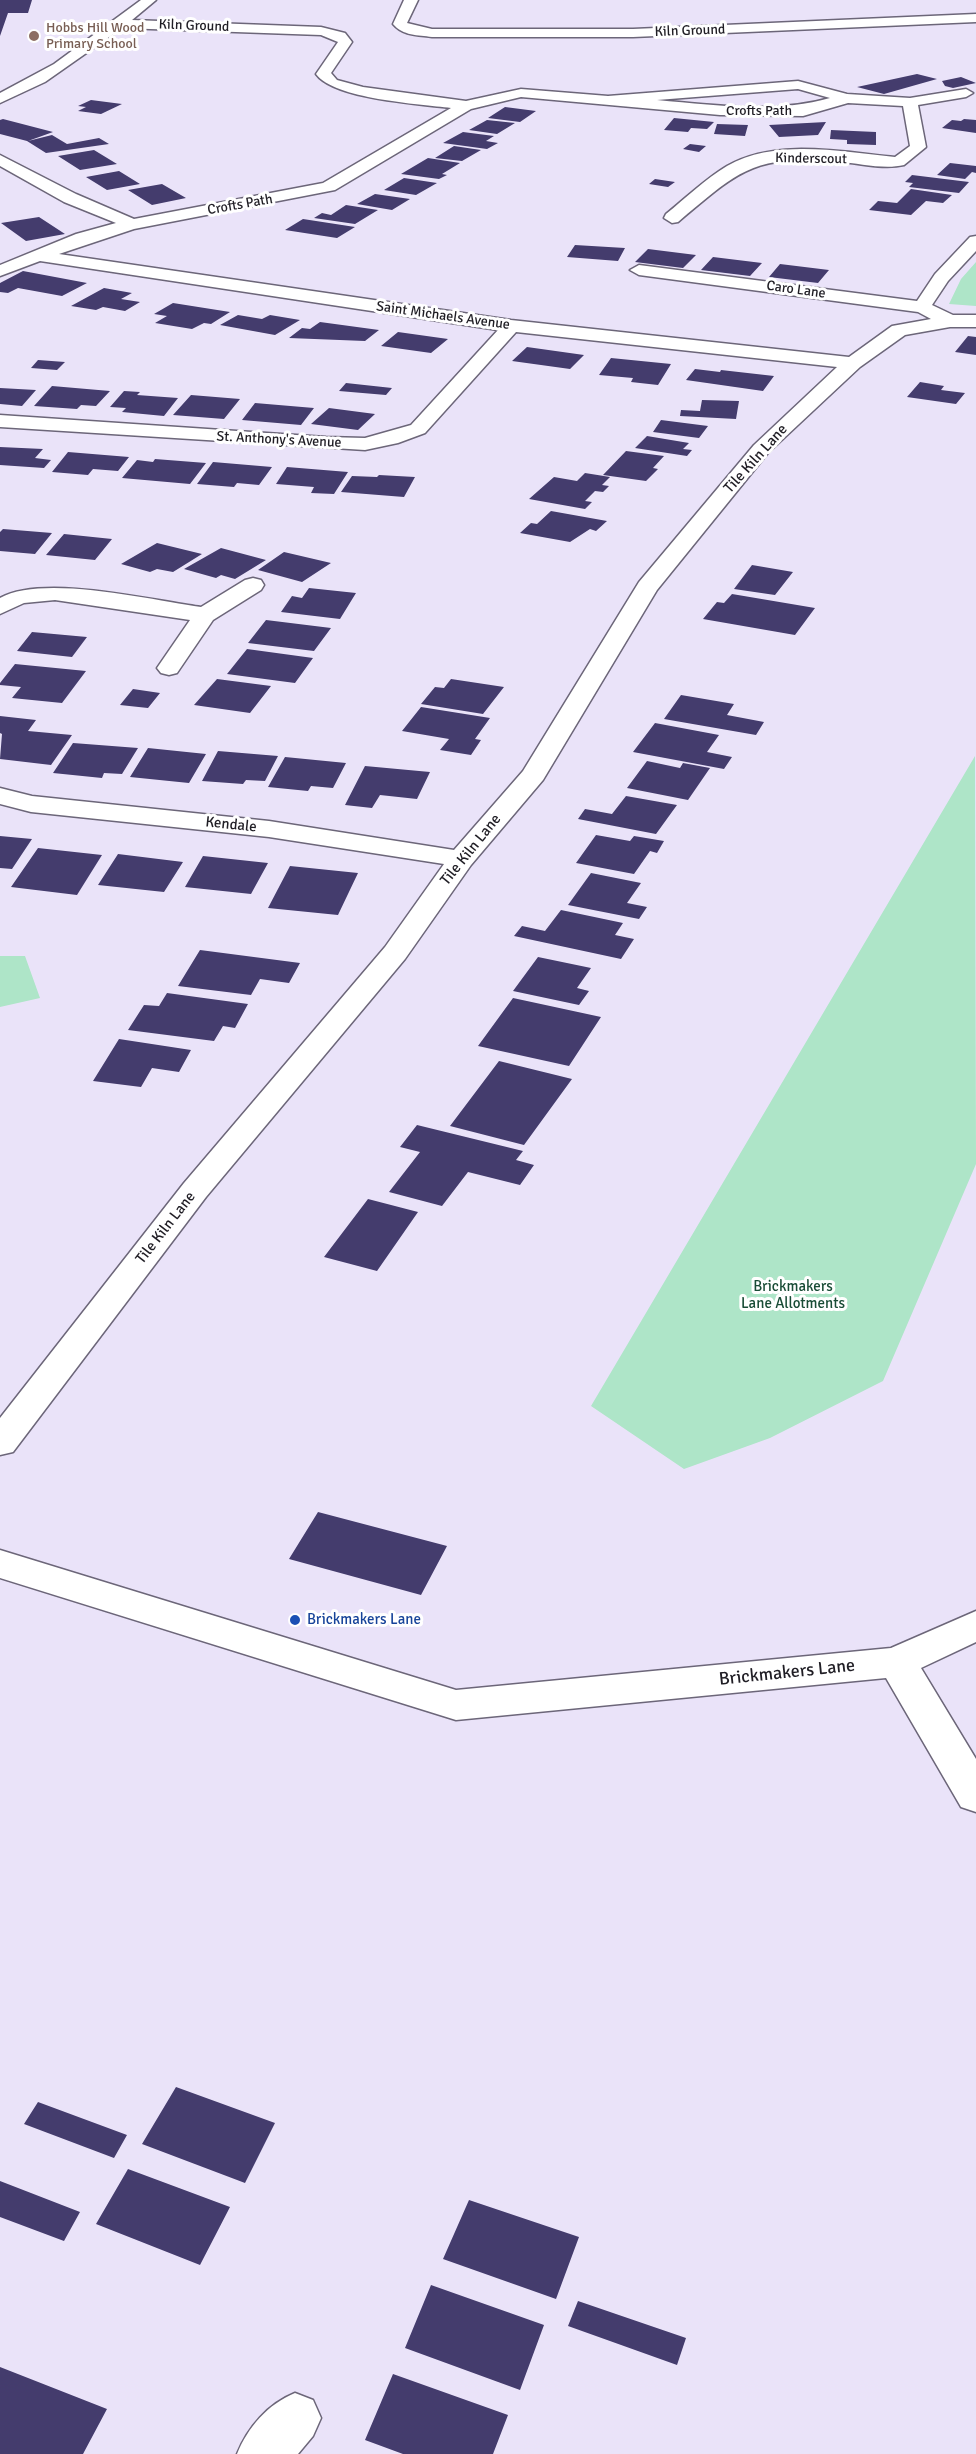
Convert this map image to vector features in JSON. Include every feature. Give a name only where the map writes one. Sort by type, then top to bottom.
[{"type":"street","points":[[0,99],[18,92],[93,45],[149,0]]},
{"type":"street","name":"Kiln Ground","points":[[411,0],[400,24],[405,29],[432,33],[633,33],[976,18]]},
{"type":"street","name":"Kiln Ground","points":[[119,24],[321,31],[340,36]]},
{"type":"street","name":"Crofts Path","points":[[340,36],[345,42],[323,74],[332,83],[363,91],[466,106]]},
{"type":"street","name":"Crofts Path","points":[[613,99],[798,85],[847,98]]},
{"type":"street","name":"Crofts Path","points":[[0,271],[35,255],[132,224],[329,187],[466,106],[521,93],[613,99],[720,111],[803,111],[847,98]]},
{"type":"street","points":[[847,98],[910,102],[966,93]]},
{"type":"street","name":"Kinderscout","points":[[672,218],[735,168],[763,158],[807,156],[898,162],[918,147],[910,102]]},
{"type":"street","points":[[0,160],[69,198],[132,224]]},
{"type":"street","points":[[922,307],[941,278],[976,241]]},
{"type":"street","name":"Saint Michaels Avenue","points":[[35,255],[511,326],[853,363]]},
{"type":"street","name":"Caro Lane","points":[[639,270],[922,307],[963,321]]},
{"type":"street","name":"Tile Kiln Lane","points":[[0,1443],[195,1190],[395,953],[461,859],[534,775],[647,587],[761,449],[853,363],[899,330],[963,321]]},
{"type":"street","name":"St. Anthony's Avenue","points":[[0,420],[326,443],[365,444],[391,440],[418,429],[511,326]]},
{"type":"street","points":[[169,668],[205,615],[253,585]]},
{"type":"street","points":[[0,607],[18,597],[55,593],[205,615]]},
{"type":"street","name":"Kendale","points":[[0,796],[31,804],[269,829],[461,859]]},
{"type":"street","name":"Brickmakers Lane","points":[[0,1564],[456,1705],[897,1662],[976,1625]]},
{"type":"street","points":[[897,1662],[976,1795]]},
{"type":"green space","points":[[976,262],[976,306],[949,304],[961,279]]},
{"type":"green space","name":"Brickmakers Lane Allotments","points":[[975,756],[976,1164],[883,1381],[770,1438],[684,1469],[591,1406]]},
{"type":"green space","points":[[0,956],[25,956],[40,998],[0,1007]]},
{"type":"building","points":[[0,0],[32,0],[28,13],[8,13],[0,36]]},
{"type":"building","points":[[917,74],[937,79],[884,94],[857,87]]},
{"type":"building","points":[[961,77],[976,83],[953,88],[945,86],[942,81]]},
{"type":"building","points":[[91,100],[122,104],[101,114],[78,111],[86,107],[78,106]]},
{"type":"building","points":[[505,107],[536,111],[520,122],[488,118]]},
{"type":"building","points":[[674,118],[714,122],[707,129],[691,128],[688,132],[664,130]]},
{"type":"building","points":[[0,120],[53,132],[28,141],[52,135],[67,144],[99,138],[109,144],[46,153],[27,141],[0,134]]},
{"type":"building","points":[[487,120],[515,123],[497,134],[469,130]]},
{"type":"building","points":[[952,120],[976,120],[976,133],[942,128]]},
{"type":"building","points":[[826,122],[818,135],[779,137],[769,125]]},
{"type":"building","points":[[717,124],[748,125],[745,136],[714,134]]},
{"type":"building","points":[[831,130],[876,132],[876,145],[847,144],[847,140],[830,139]]},
{"type":"building","points":[[463,132],[494,136],[486,141],[498,143],[487,149],[443,143]]},
{"type":"building","points":[[690,144],[706,146],[699,152],[683,149]]},
{"type":"building","points":[[454,146],[481,150],[462,161],[435,158]]},
{"type":"building","points":[[94,150],[117,164],[80,170],[58,156]]},
{"type":"building","points":[[428,158],[460,163],[442,174],[447,175],[439,179],[401,174]]},
{"type":"building","points":[[950,163],[976,166],[976,173],[972,172],[965,179],[937,175]]},
{"type":"building","points":[[119,171],[140,184],[107,190],[86,177]]},
{"type":"building","points":[[912,175],[969,182],[959,193],[909,187],[913,183],[905,182]]},
{"type":"building","points":[[404,178],[437,183],[416,195],[384,190]]},
{"type":"building","points":[[655,179],[675,182],[668,187],[649,184]]},
{"type":"building","points":[[162,184],[186,198],[152,205],[128,190]]},
{"type":"building","points":[[911,189],[952,195],[943,203],[926,201],[911,215],[869,210],[878,201],[897,203]]},
{"type":"building","points":[[375,194],[410,199],[392,210],[357,204]]},
{"type":"building","points":[[346,205],[378,210],[355,224],[314,218],[322,213],[331,215]]},
{"type":"building","points":[[39,217],[65,234],[26,241],[1,223]]},
{"type":"building","points":[[303,219],[355,227],[337,238],[285,230]]},
{"type":"building","points":[[575,245],[625,248],[618,261],[567,257]]},
{"type":"building","points":[[648,249],[696,255],[683,268],[635,262]]},
{"type":"building","points":[[713,257],[762,263],[750,276],[701,270]]},
{"type":"building","points":[[780,264],[829,270],[818,283],[769,277]]},
{"type":"building","points":[[23,271],[87,283],[62,296],[18,288],[8,293],[0,292],[0,283]]},
{"type":"building","points":[[104,288],[132,293],[121,299],[140,302],[125,311],[103,307],[96,310],[71,306]]},
{"type":"building","points":[[173,303],[230,312],[211,324],[204,323],[192,329],[155,323],[167,316],[154,314]]},
{"type":"building","points":[[238,315],[262,319],[270,315],[300,320],[275,335],[220,325]]},
{"type":"building","points":[[320,322],[379,330],[365,341],[289,338],[302,328],[310,329]]},
{"type":"building","points":[[398,332],[448,339],[431,353],[381,346]]},
{"type":"building","points":[[968,336],[976,337],[976,355],[955,352]]},
{"type":"building","points":[[527,347],[584,355],[570,369],[512,361]]},
{"type":"building","points":[[611,358],[671,364],[658,385],[631,382],[633,378],[599,375]]},
{"type":"building","points":[[38,360],[65,362],[57,370],[31,368]]},
{"type":"building","points":[[695,369],[774,376],[763,391],[686,380]]},
{"type":"building","points":[[920,382],[944,386],[941,390],[965,393],[956,404],[907,397]]},
{"type":"building","points":[[346,383],[392,388],[386,395],[339,391]]},
{"type":"building","points":[[52,386],[110,391],[96,406],[81,405],[77,409],[34,406]]},
{"type":"building","points":[[0,388],[36,390],[22,406],[0,404]]},
{"type":"building","points":[[124,391],[140,392],[137,395],[178,398],[164,416],[122,412],[126,408],[110,407]]},
{"type":"building","points":[[191,395],[240,399],[224,419],[173,415]]},
{"type":"building","points":[[702,400],[739,401],[736,419],[680,416],[681,410],[700,411]]},
{"type":"building","points":[[255,403],[314,408],[301,425],[242,420]]},
{"type":"building","points":[[329,408],[375,414],[358,430],[311,424]]},
{"type":"building","points":[[661,420],[708,426],[699,438],[653,432]]},
{"type":"building","points":[[647,436],[689,443],[683,449],[692,450],[687,456],[635,448]]},
{"type":"building","points":[[0,447],[43,449],[35,458],[51,460],[44,468],[0,465]]},
{"type":"building","points":[[626,451],[664,456],[653,468],[658,469],[646,481],[603,475]]},
{"type":"building","points":[[68,452],[129,457],[118,471],[93,469],[88,475],[52,472]]},
{"type":"building","points":[[155,459],[206,463],[190,484],[122,478],[137,460],[153,462]]},
{"type":"building","points":[[213,462],[272,467],[259,485],[237,483],[234,487],[197,484]]},
{"type":"building","points":[[287,467],[348,472],[334,494],[311,493],[314,487],[276,484]]},
{"type":"building","points":[[585,473],[610,477],[602,485],[609,486],[603,492],[595,491],[585,501],[592,502],[585,509],[529,499],[554,477],[577,481]]},
{"type":"building","points":[[379,475],[415,477],[404,497],[341,492],[352,476],[377,477]]},
{"type":"building","points":[[551,511],[607,521],[596,531],[590,529],[570,542],[520,533],[531,523],[537,524]]},
{"type":"building","points":[[3,529],[52,533],[35,554],[0,551],[0,532]]},
{"type":"building","points":[[64,534],[112,539],[95,560],[46,555]]},
{"type":"building","points":[[157,543],[202,554],[173,572],[157,569],[150,572],[121,564]]},
{"type":"building","points":[[221,548],[266,560],[235,579],[221,575],[216,578],[184,569]]},
{"type":"building","points":[[284,552],[331,563],[302,582],[258,570]]},
{"type":"building","points":[[752,565],[793,572],[775,595],[734,589]]},
{"type":"building","points":[[309,588],[356,593],[340,619],[281,612],[292,596],[302,598]]},
{"type":"building","points":[[732,594],[815,608],[795,635],[703,619],[717,602],[724,603]]},
{"type":"building","points":[[266,620],[331,628],[314,651],[248,643]]},
{"type":"building","points":[[32,632],[87,637],[72,657],[17,651]]},
{"type":"building","points":[[247,649],[313,658],[295,683],[227,674]]},
{"type":"building","points":[[15,664],[86,671],[62,703],[12,698],[21,687],[0,685],[0,683]]},
{"type":"building","points":[[217,679],[271,686],[250,713],[194,705]]},
{"type":"building","points":[[451,679],[504,687],[483,714],[421,704],[435,687],[444,688]]},
{"type":"building","points":[[133,689],[160,693],[148,708],[120,705]]},
{"type":"building","points":[[681,695],[734,704],[727,715],[764,722],[756,735],[664,719]]},
{"type":"building","points":[[421,707],[490,718],[475,739],[481,740],[471,755],[440,750],[449,739],[402,731]]},
{"type":"building","points":[[0,716],[36,720],[28,731],[72,735],[51,765],[0,759],[2,734],[0,733]]},
{"type":"building","points":[[655,723],[719,735],[707,752],[732,757],[724,769],[633,752]]},
{"type":"building","points":[[73,743],[138,748],[122,774],[104,773],[102,778],[53,773]]},
{"type":"building","points":[[148,748],[206,754],[189,783],[130,777]]},
{"type":"building","points":[[218,751],[278,756],[265,781],[246,780],[243,784],[202,781]]},
{"type":"building","points":[[285,757],[346,763],[333,788],[311,786],[308,791],[268,787]]},
{"type":"building","points":[[647,761],[680,768],[683,763],[710,768],[688,800],[627,788]]},
{"type":"building","points":[[365,766],[430,772],[417,799],[380,795],[372,808],[345,805]]},
{"type":"building","points":[[626,796],[677,805],[656,834],[578,819],[585,809],[612,814]]},
{"type":"building","points":[[596,835],[630,841],[634,836],[664,841],[657,853],[650,851],[634,874],[576,863]]},
{"type":"building","points":[[0,836],[32,839],[12,869],[0,868]]},
{"type":"building","points":[[38,848],[102,855],[77,895],[11,887]]},
{"type":"building","points":[[118,854],[183,862],[164,892],[98,885]]},
{"type":"building","points":[[203,856],[268,863],[251,894],[185,887]]},
{"type":"building","points":[[290,866],[358,873],[338,915],[268,908]]},
{"type":"building","points":[[591,873],[641,883],[627,903],[647,907],[639,919],[568,905]]},
{"type":"building","points":[[561,910],[623,923],[615,935],[634,939],[621,959],[514,936],[522,926],[545,931]]},
{"type":"building","points":[[200,950],[300,963],[289,983],[260,979],[251,995],[178,986]]},
{"type":"building","points":[[538,957],[591,968],[577,988],[589,991],[579,1005],[513,991]]},
{"type":"building","points":[[167,993],[248,1004],[235,1028],[223,1026],[214,1041],[128,1030],[144,1005],[159,1006]]},
{"type":"building","points":[[513,998],[601,1017],[569,1066],[478,1046]]},
{"type":"building","points":[[119,1039],[191,1050],[179,1072],[152,1068],[141,1087],[93,1081]]},
{"type":"building","points":[[499,1061],[572,1079],[524,1145],[450,1126]]},
{"type":"building","points":[[417,1125],[523,1151],[516,1160],[534,1165],[520,1185],[468,1172],[442,1206],[389,1192],[420,1152],[400,1147]]},
{"type":"building","points":[[368,1199],[418,1212],[377,1271],[324,1257]]},
{"type":"building","points":[[318,1512],[447,1546],[421,1595],[289,1559]]},
{"type":"building","points":[[176,2087],[275,2123],[245,2183],[142,2144]]},
{"type":"building","points":[[38,2102],[127,2135],[114,2158],[24,2124]]},
{"type":"building","points":[[128,2169],[230,2207],[200,2265],[96,2224]]},
{"type":"building","points":[[0,2181],[80,2212],[64,2241],[0,2217]]},
{"type":"building","points":[[469,2200],[579,2237],[556,2299],[443,2259]]},
{"type":"building","points":[[431,2285],[544,2325],[520,2390],[405,2348]]},
{"type":"building","points":[[578,2301],[686,2338],[677,2365],[568,2326]]},
{"type":"building","points":[[0,2367],[107,2409],[83,2454],[0,2454]]},
{"type":"building","points":[[393,2374],[508,2415],[493,2454],[403,2454],[365,2440]]},
{"type":"place","name":"Hobbs Hill Wood Primary School","points":[[34,36]]},
{"type":"place","name":"Brickmakers Lane","points":[[295,1620]]}]
